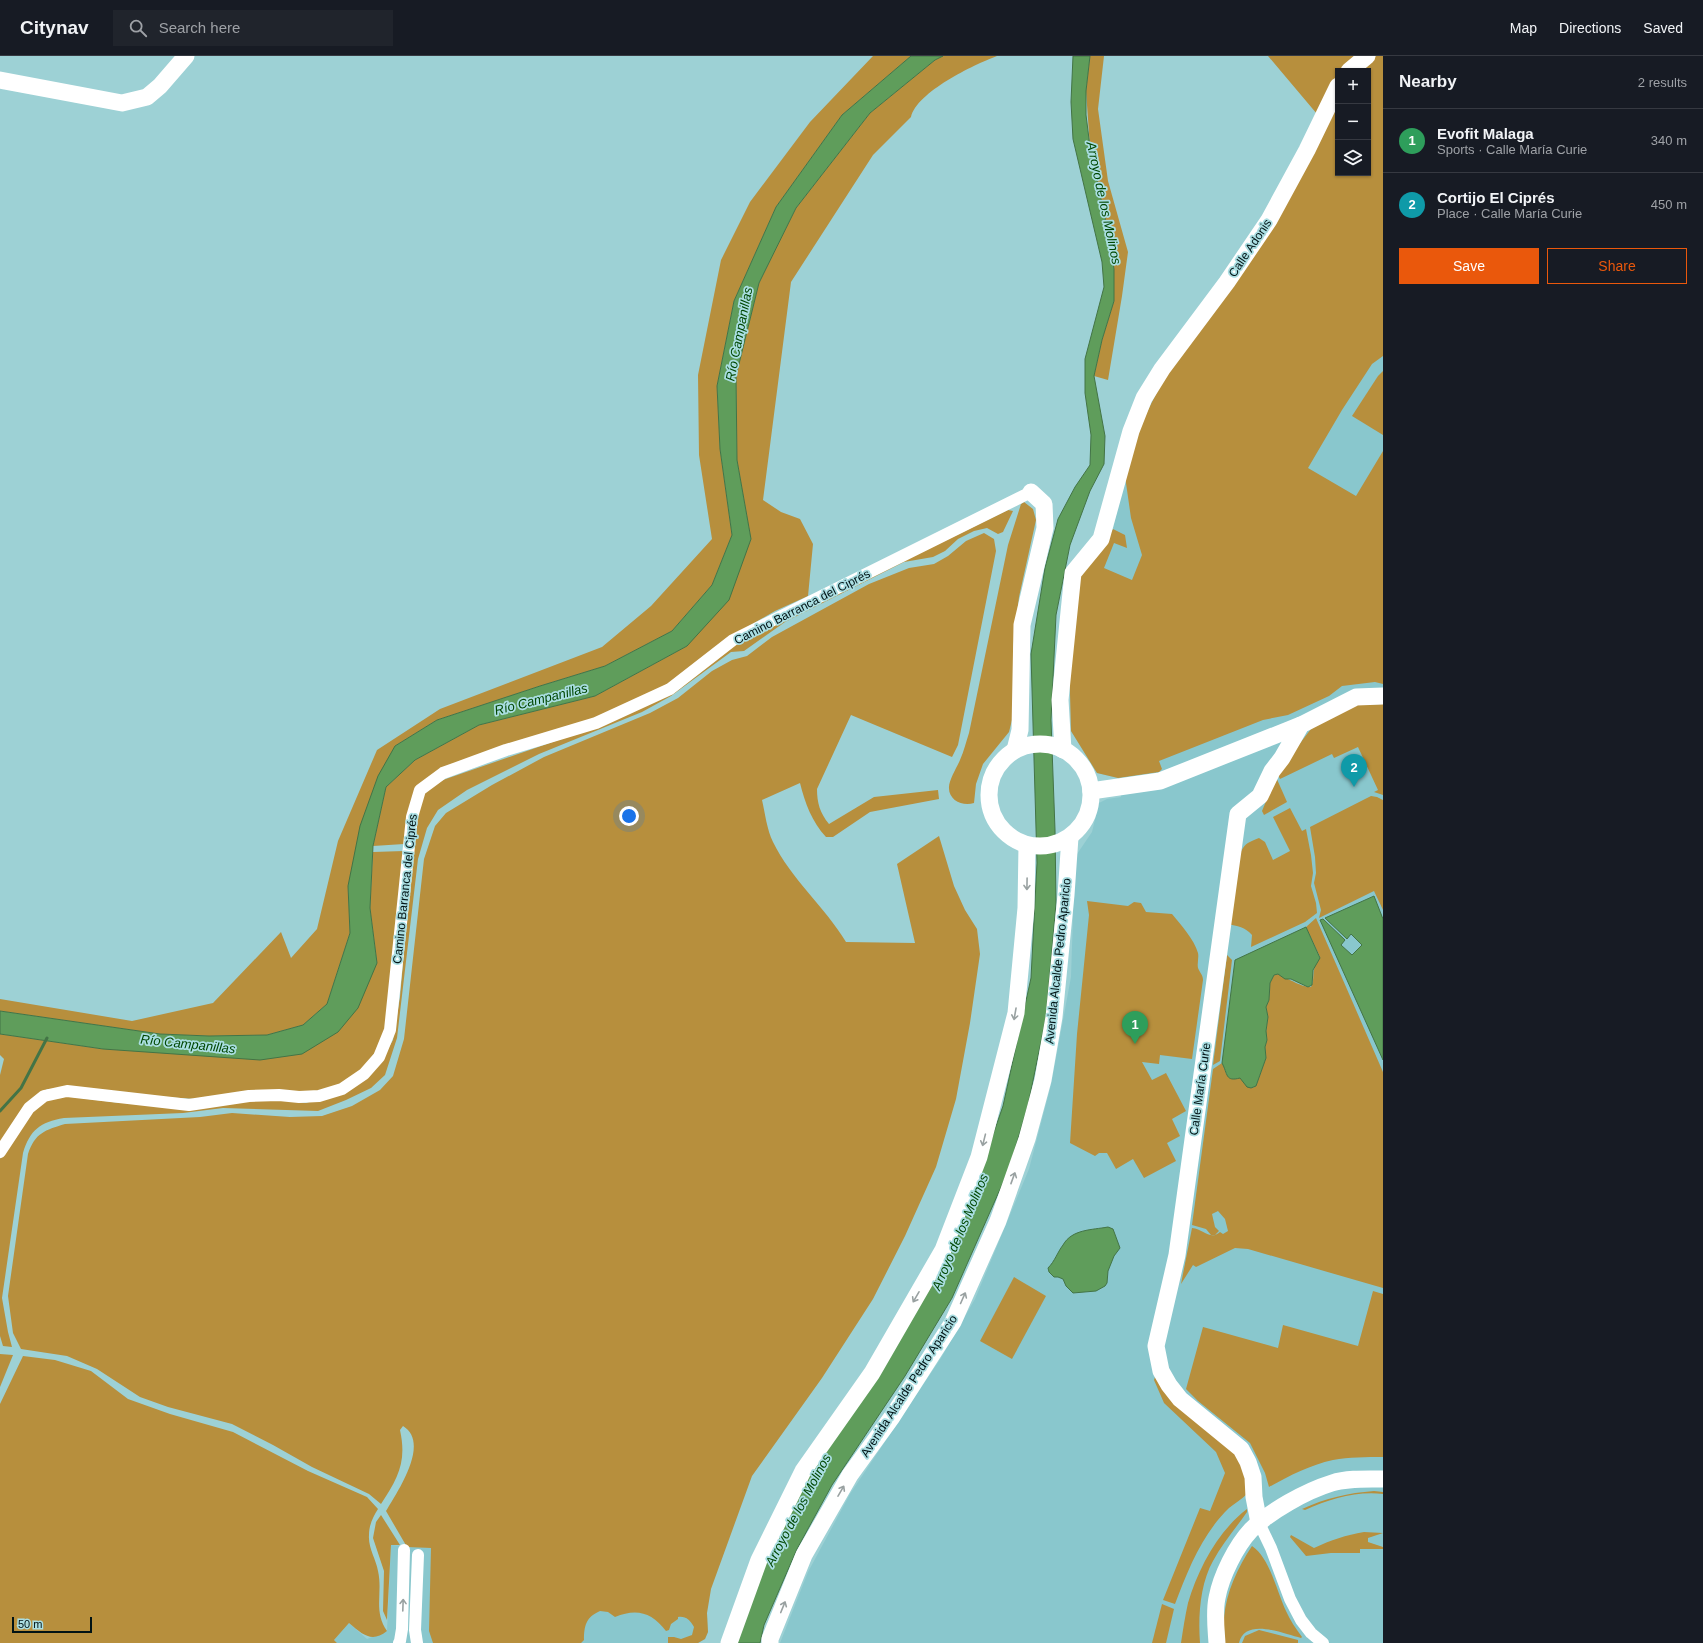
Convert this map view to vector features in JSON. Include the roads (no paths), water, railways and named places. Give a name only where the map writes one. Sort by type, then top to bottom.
[{"type":"street","points":[[0,80],[122,103],[147,97],[160,86],[186,56]]},
{"type":"street","points":[[1353,68],[1367,56]]},
{"type":"street","name":"Calle Adonis","points":[[1063,750],[1060,700],[1074,574],[1101,539],[1131,430],[1144,398],[1162,369],[1227,282],[1269,220],[1335,92]]},
{"type":"street","points":[[1015,750],[1020,730],[1022,625],[1045,528],[1044,504],[1031,492]]},
{"type":"street","name":"Camino Barranca del Ciprés","points":[[0,1152],[29,1108],[44,1096],[67,1091],[189,1105],[249,1096],[319,1096],[342,1089],[364,1074],[379,1057],[390,1030],[412,817],[420,790],[443,773],[506,750],[596,724],[670,689],[733,640],[1031,492]]},
{"type":"street","points":[[1091,791],[1160,781],[1301,725],[1356,697],[1383,696]]},
{"type":"street","name":"Calle María Curie","points":[[1259,1523],[1254,1497],[1253,1477],[1248,1462],[1241,1449],[1180,1399],[1169,1385],[1161,1371],[1156,1346],[1177,1255],[1238,814],[1260,796],[1272,771],[1282,758],[1301,725]]},
{"type":"street","points":[[1030,744],[1047,744],[1063,750],[1077,760],[1087,775],[1091,791],[1089,808],[1082,824],[1070,837],[1057,844],[1042,846],[1027,845],[1011,838],[999,826],[991,810],[988,793],[992,776],[1001,761],[1015,750],[1030,744]]},
{"type":"street","name":"Avenida Alcalde Pedro Aparicio","points":[[770,1643],[770,1639],[804,1555],[850,1475],[892,1416],[952,1322],[998,1221],[1027,1139],[1043,1080],[1054,1017],[1070,837]]},
{"type":"street","points":[[729,1643],[759,1560],[804,1471],[872,1373],[943,1250],[979,1157],[1016,1014],[1026,908],[1027,845]]},
{"type":"street","points":[[1217,1643],[1217,1599],[1222,1578],[1230,1562],[1246,1538],[1259,1523],[1286,1505],[1312,1491],[1333,1483],[1352,1479],[1383,1479]]},
{"type":"street","points":[[1259,1523],[1301,1620],[1311,1633],[1323,1643]]},
{"type":"street","points":[[399,1643],[402,1629],[404,1550]]},
{"type":"street","points":[[417,1643],[415,1630],[418,1555]]},
{"type":"water","name":"Río Campanillas","points":[[911,56],[943,56],[935,60],[870,113],[796,208],[759,283],[736,376],[737,460],[751,539],[729,600],[687,646],[595,696],[479,725],[415,760],[386,787],[373,846],[370,908],[377,963],[358,1008],[338,1032],[302,1054],[260,1060],[103,1049],[0,1034],[0,1011],[160,1034],[209,1036],[267,1035],[303,1025],[327,1004],[350,933],[348,886],[360,826],[378,776],[395,746],[437,720],[605,666],[672,631],[712,585],[732,535],[720,449],[717,386],[734,301],[776,207],[842,115]]},
{"type":"water","name":"Arroyo de los Molinos","points":[[1073,56],[1090,56],[1086,91],[1086,115],[1090,147],[1109,237],[1114,269],[1114,301],[1102,340],[1094,376],[1105,436],[1104,464],[1090,491],[1070,545],[1056,615],[1051,720],[1056,903],[1046,1017],[1028,1105],[1009,1169],[952,1298],[905,1376],[832,1485],[797,1549],[764,1625],[760,1643],[736,1643],[743,1613],[789,1509],[977,1181],[1003,1106],[1031,978],[1037,863],[1031,654],[1045,568],[1058,519],[1075,487],[1090,465],[1091,435],[1085,393],[1085,359],[1104,287],[1102,262],[1073,139],[1071,102]]},
{"type":"water","points":[[1374,896],[1383,919],[1383,1060],[1320,920],[1323,919],[1345,940],[1341,945],[1352,955],[1362,945],[1351,934],[1347,939],[1325,918]]},
{"type":"water","points":[[1306,927],[1320,958],[1313,970],[1312,985],[1308,987],[1291,979],[1285,979],[1278,974],[1274,975],[1270,983],[1269,1000],[1266,1007],[1268,1017],[1266,1031],[1267,1040],[1265,1047],[1266,1058],[1256,1086],[1251,1088],[1247,1087],[1240,1078],[1229,1078],[1222,1063],[1235,960]]},
{"type":"water","points":[[1108,1227],[1113,1229],[1120,1248],[1114,1256],[1108,1271],[1107,1283],[1105,1286],[1096,1291],[1073,1293],[1066,1286],[1063,1279],[1054,1277],[1049,1272],[1048,1268],[1063,1245],[1072,1236],[1083,1231]]},
{"type":"waterway","points":[[0,1111],[21,1088],[47,1038]]},
{"type":"place","name":"Cortijo El Ciprés","points":[[1354,787]]},
{"type":"place","name":"Evofit Malaga","points":[[1135,1044]]}]
